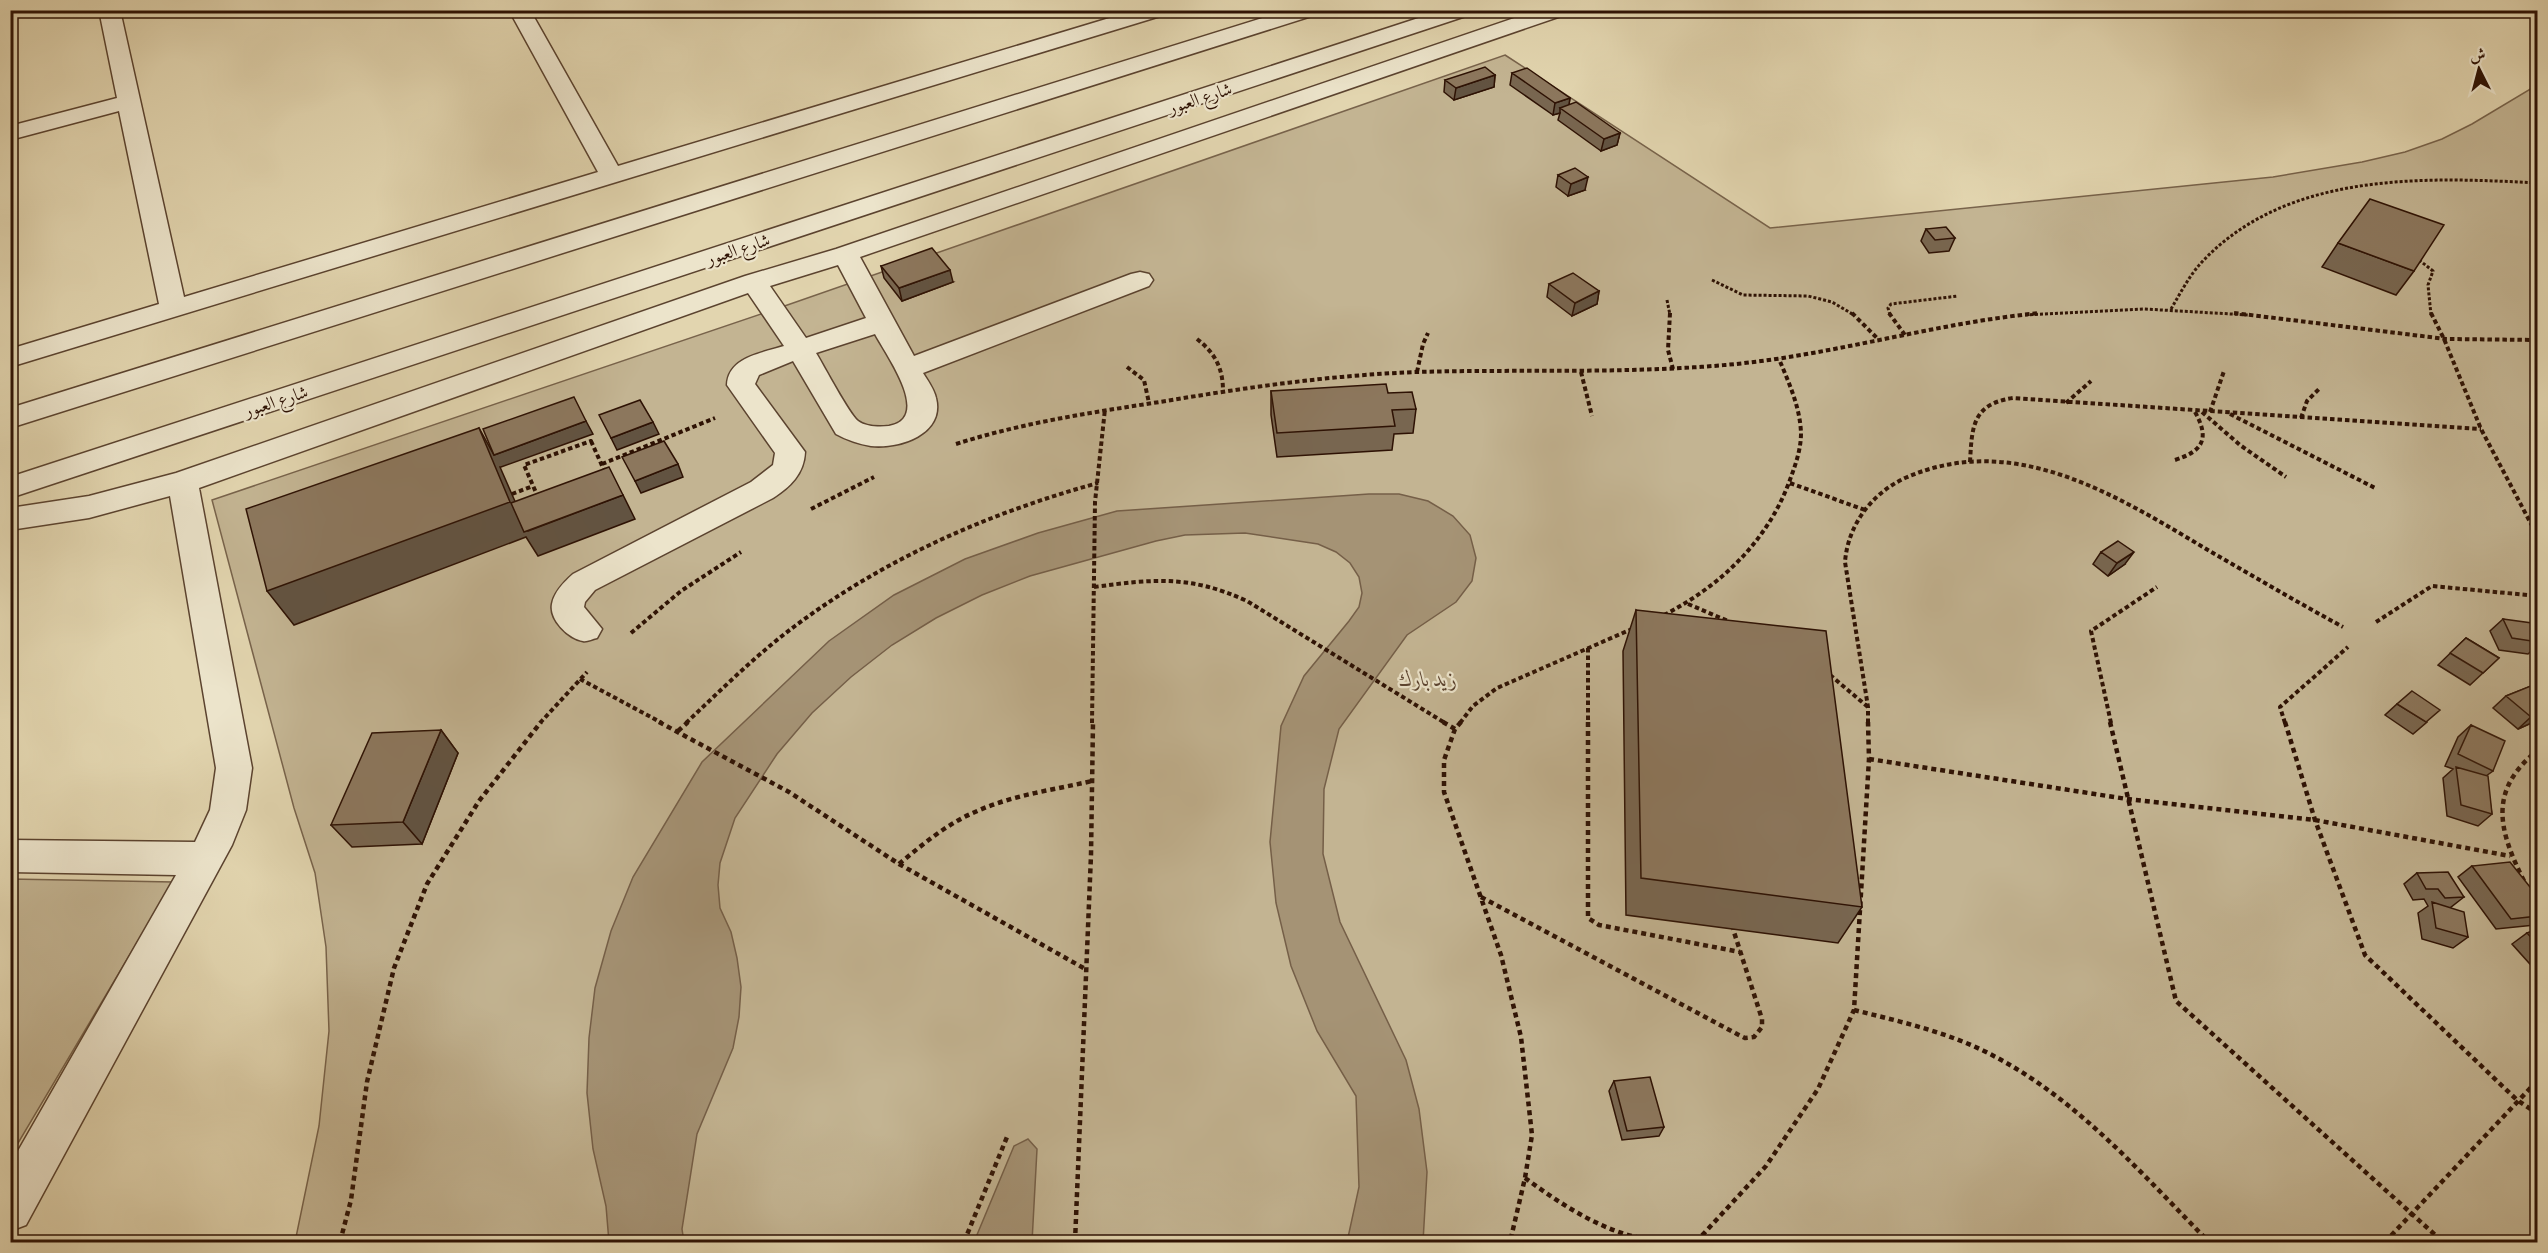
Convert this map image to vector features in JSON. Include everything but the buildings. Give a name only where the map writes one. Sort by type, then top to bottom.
[{"type":"street","points":[[109,10],[173,309]]},
{"type":"street","points":[[519,10],[612,176]]},
{"type":"street","points":[[10,358],[1161,10]]},
{"type":"street","points":[[10,418],[1311,10]]},
{"type":"street","name":"شارع العبور","points":[[10,488],[1465,10]]},
{"type":"street","points":[[10,519],[89,507],[183,482],[754,282],[844,254],[1560,10]]},
{"type":"street","points":[[10,133],[129,102]]},
{"type":"street","points":[[754,282],[800,349],[846,427],[855,434],[869,437],[900,434],[922,416],[925,405],[844,254]]},
{"type":"street","points":[[907,369],[1140,280]]},
{"type":"street","points":[[585,629],[574,622],[568,613],[568,603],[573,591],[584,582],[762,490],[786,473],[791,462],[790,452],[741,385],[740,378],[744,372],[750,366],[882,322]]},
{"type":"street","points":[[10,1209],[205,858],[228,810],[234,768],[183,482]]},
{"type":"street","points":[[10,856],[205,858]]},
{"type":"path","points":[[2171,309],[2182,284],[2214,249],[2247,222],[2291,202],[2342,188],[2402,180],[2469,178],[2538,183]]},
{"type":"path","points":[[2419,260],[2433,271],[2428,285],[2431,317],[2444,339],[2481,429],[2538,537]]},
{"type":"path","points":[[1712,280],[1743,295],[1808,296],[1832,302],[1852,313],[1880,341]]},
{"type":"path","points":[[1905,335],[1888,312],[1891,304],[1958,296]]},
{"type":"path","points":[[1667,300],[1670,313],[1668,350],[1673,369]]},
{"type":"path","points":[[946,447],[996,430],[1105,409],[1223,390],[1327,377],[1417,372],[1581,372],[1673,369],[1779,359],[1968,323],[2055,312],[2171,309],[2239,312],[2444,339],[2494,341],[2538,339]]},
{"type":"path","points":[[1417,372],[1423,344],[1428,333]]},
{"type":"path","points":[[1197,339],[1217,358],[1222,369],[1223,390]]},
{"type":"path","points":[[1658,617],[1688,604],[1723,576],[1752,546],[1774,515],[1790,483],[1801,443],[1798,404],[1779,359]]},
{"type":"path","points":[[1127,367],[1144,380],[1148,389],[1149,403]]},
{"type":"path","points":[[2210,412],[2224,371]]},
{"type":"path","points":[[1581,372],[1592,416]]},
{"type":"path","points":[[2066,403],[2091,381]]},
{"type":"path","points":[[2301,418],[2303,406],[2320,388]]},
{"type":"path","points":[[1970,462],[1973,427],[1982,409],[1991,403],[2017,398],[2195,412],[2481,429]]},
{"type":"path","points":[[602,464],[754,402]]},
{"type":"path","points":[[1075,1242],[1092,781],[1095,502],[1105,409]]},
{"type":"path","points":[[2175,460],[2198,450],[2204,442],[2204,432],[2195,412]]},
{"type":"path","points":[[2202,412],[2240,445],[2286,477]]},
{"type":"path","points":[[2228,413],[2377,489]]},
{"type":"path","points":[[591,441],[602,464],[608,479],[542,504],[524,465],[591,441]]},
{"type":"path","points":[[1525,1178],[1565,1207],[1610,1229],[1658,1241],[1698,1241],[1766,1166],[1818,1089],[1854,1010],[1869,759],[1868,707],[1845,562],[1848,540],[1865,510],[1885,488],[1911,474],[1938,465],[1970,462],[2000,463],[2032,468],[2094,487],[2124,501],[2343,627]]},
{"type":"path","points":[[810,510],[877,476]]},
{"type":"path","points":[[678,732],[746,666],[812,614],[880,570],[952,533],[1014,508],[1098,483]]},
{"type":"path","points":[[1790,483],[1865,510]]},
{"type":"path","points":[[512,494],[533,486]]},
{"type":"path","points":[[630,634],[681,591],[746,548]]},
{"type":"path","points":[[1094,587],[1155,579],[1179,579],[1204,583],[1226,590],[1455,729]]},
{"type":"path","points":[[2376,622],[2432,586],[2538,596]]},
{"type":"path","points":[[2157,587],[2091,631],[2127,799],[2176,1001],[2443,1242]]},
{"type":"path","points":[[1688,604],[1737,625]]},
{"type":"path","points":[[1510,1242],[1525,1178],[1532,1135],[1521,1037],[1501,955],[1444,792],[1444,760],[1455,729],[1473,706],[1497,688],[1638,626]]},
{"type":"path","points":[[2348,647],[2280,707],[2315,820],[2365,956],[2517,1100],[2538,1114]]},
{"type":"path","points":[[1588,648],[1588,918],[1599,925],[1740,952]]},
{"type":"path","points":[[340,1242],[351,1200],[368,1082],[394,968],[427,884],[479,801],[531,733],[588,671]]},
{"type":"path","points":[[1824,671],[1841,682],[1868,707]]},
{"type":"path","points":[[580,679],[789,792],[899,864],[1086,970]]},
{"type":"path","points":[[2529,890],[2510,856],[2502,826],[2502,800],[2509,777],[2524,758],[2538,750]]},
{"type":"path","points":[[1869,759],[2127,799],[2315,820],[2510,856]]},
{"type":"path","points":[[899,864],[929,838],[964,817],[1000,802],[1092,781]]},
{"type":"path","points":[[1480,897],[1737,1034],[1745,1038],[1754,1037],[1762,1027],[1762,1019],[1733,929]]},
{"type":"path","points":[[1854,1010],[1944,1034],[2025,1073],[2063,1100],[2098,1132],[2209,1242]]},
{"type":"path","points":[[2385,1242],[2538,1080]]},
{"type":"path","points":[[964,1242],[1007,1137]]},
{"type":"green space","name":"زيد بارك","points":[[1505,55],[1770,228],[2273,177],[2362,162],[2405,152],[2442,139],[2537,85],[2537,1242],[295,1242],[319,1126],[329,1031],[326,947],[315,873],[294,808],[212,500],[773,310]]},
{"type":"green space","points":[[10,879],[173,882],[11,1155],[10,1155]]},
{"type":"shaded area","points":[[1369,494],[1399,494],[1428,501],[1453,516],[1470,535],[1476,558],[1472,581],[1456,602],[1407,635],[1339,729],[1324,789],[1323,854],[1340,922],[1406,1060],[1419,1109],[1427,1172],[1423,1242],[1347,1242],[1359,1187],[1356,1096],[1317,1031],[1291,966],[1276,903],[1270,842],[1281,726],[1304,676],[1359,607],[1362,593],[1359,577],[1350,563],[1336,552],[1318,544],[1245,533],[1185,535],[1156,541],[1030,576],[982,595],[936,618],[892,645],[851,677],[812,713],[777,754],[735,818],[720,863],[718,885],[720,908],[731,932],[741,987],[739,1017],[733,1048],[697,1134],[682,1229],[684,1242],[609,1242],[606,1206],[593,1149],[587,1093],[589,1038],[595,988],[611,931],[633,877],[702,762],[829,641],[894,595],[965,559],[1038,533],[1117,511]]},
{"type":"shaded area","points":[[1028,1139],[1037,1149],[1032,1242],[974,1242],[1014,1146]]}]
